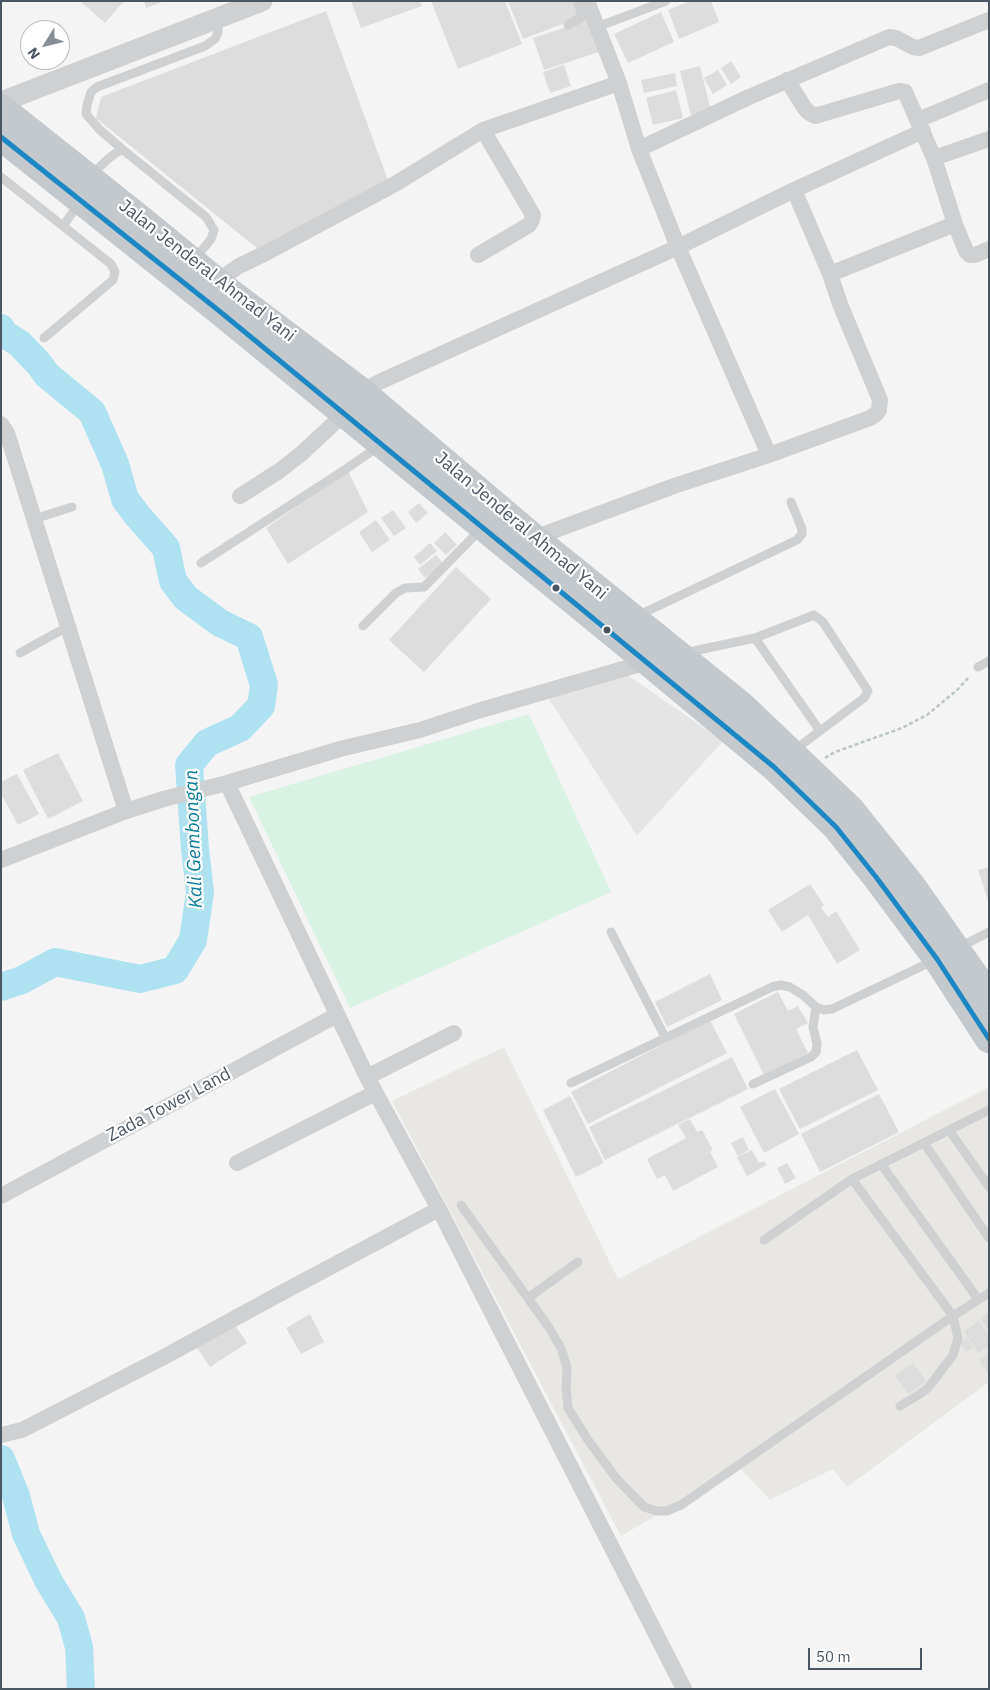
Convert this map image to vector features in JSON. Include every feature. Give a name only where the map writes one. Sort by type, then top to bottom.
[{"type":"highway","name":"Jalan Jenderal Ahmad Yani","points":[[1,108],[85,189],[222,295],[362,392],[534,538],[742,706],[788,761],[836,827],[876,877],[947,954],[989,996]]},
{"type":"highway","name":"Jalan Jenderal Ahmad Yani","points":[[1,137],[85,189],[192,261],[222,295],[344,414],[648,662],[788,761]]},
{"type":"highway","name":"Jalan Jenderal Ahmad Yani","points":[[947,954],[989,1039]]},
{"type":"street","points":[[1,102],[262,1]]},
{"type":"street","points":[[587,1],[618,83],[639,149],[678,246],[768,455]]},
{"type":"street","points":[[639,149],[787,80],[892,37],[919,48],[989,20]]},
{"type":"street","points":[[787,80],[804,107],[812,115],[818,116],[901,91],[906,93],[934,158],[955,224],[966,251],[970,255],[974,255],[989,249]]},
{"type":"street","points":[[222,295],[239,266],[395,184],[483,130],[618,83]]},
{"type":"street","points":[[240,496],[279,471],[301,454],[344,414],[362,392],[377,383],[678,246],[794,190],[989,90]]},
{"type":"street","points":[[478,255],[529,225],[533,215],[483,130]]},
{"type":"street","points":[[934,158],[989,139]]},
{"type":"street","points":[[534,538],[674,486],[768,455],[870,418],[879,410],[880,400],[794,190]]},
{"type":"street","points":[[830,274],[955,224]]},
{"type":"street","points":[[1,424],[7,433],[126,811]]},
{"type":"street","points":[[1,860],[126,811],[167,798],[227,783],[340,749],[420,730],[481,710],[677,654]]},
{"type":"street","points":[[227,783],[375,1093],[439,1209],[684,1689]]},
{"type":"street","name":"Zada Tower Land","points":[[1,1196],[337,1015]]},
{"type":"street","points":[[367,1077],[454,1033]]},
{"type":"street","points":[[237,1163],[375,1093]]},
{"type":"street","points":[[1,1435],[22,1430],[162,1358],[439,1209]]},
{"type":"lane","points":[[568,25],[582,18],[577,1]]},
{"type":"lane","points":[[597,27],[666,1]]},
{"type":"lane","points":[[192,261],[211,239],[214,230],[206,217],[122,149],[100,130],[86,114],[91,92],[205,46],[215,39],[218,32],[218,18]]},
{"type":"lane","points":[[62,226],[85,189],[109,158],[122,149]]},
{"type":"lane","points":[[1,177],[110,264],[114,272],[113,280],[44,338]]},
{"type":"lane","points":[[201,563],[346,470],[381,445]]},
{"type":"lane","points":[[632,618],[797,540],[802,534],[802,529],[791,502]]},
{"type":"lane","points":[[34,519],[72,507]]},
{"type":"lane","points":[[363,626],[396,593],[405,588],[424,587],[483,527]]},
{"type":"lane","points":[[677,654],[755,638],[814,615],[824,622],[868,691],[864,698],[820,731],[788,761]]},
{"type":"lane","points":[[20,653],[67,627]]},
{"type":"lane","points":[[755,638],[820,731]]},
{"type":"lane","points":[[978,667],[989,661]]},
{"type":"lane","points":[[611,932],[665,1037]]},
{"type":"lane","points":[[571,1084],[772,987],[781,985],[790,987],[816,1006],[824,1010],[832,1009],[989,932]]},
{"type":"lane","points":[[753,1084],[811,1057],[816,1052],[817,1044],[813,1027],[816,1006]]},
{"type":"lane","points":[[764,1240],[852,1179],[989,1110]]},
{"type":"lane","points":[[949,1130],[989,1187]]},
{"type":"lane","points":[[924,1143],[989,1238]]},
{"type":"lane","points":[[881,1164],[978,1299]]},
{"type":"lane","points":[[852,1179],[953,1316],[958,1338],[953,1355],[928,1388],[900,1406]]},
{"type":"lane","points":[[461,1205],[548,1326],[560,1348],[567,1368],[568,1408],[583,1432],[616,1478],[644,1507],[657,1511],[667,1511],[682,1505],[953,1316],[989,1293]]},
{"type":"lane","points":[[528,1298],[578,1262]]},
{"type":"path","points":[[788,761],[835,752],[902,728],[927,715],[958,690],[978,667]]},
{"type":"shaded area","points":[[623,672],[723,741],[637,836],[549,699]]},
{"type":"shaded area","points":[[504,1047],[618,1279],[989,1087],[989,1382],[847,1487],[833,1469],[770,1500],[739,1467],[621,1536],[392,1101]]},
{"type":"green space","points":[[529,714],[611,892],[350,1008],[249,797]]},
{"type":"building","points":[[80,1],[122,1],[123,2],[105,23]]},
{"type":"building","points":[[144,1],[165,1],[146,8]]},
{"type":"building","points":[[351,1],[420,1],[422,6],[361,28]]},
{"type":"building","points":[[431,1],[505,1],[522,44],[458,69]]},
{"type":"building","points":[[508,1],[572,1],[578,18],[523,39]]},
{"type":"building","points":[[690,1],[711,1],[719,22],[679,39],[668,10]]},
{"type":"building","points":[[326,11],[389,183],[263,253],[96,118],[101,97]]},
{"type":"building","points":[[661,12],[674,42],[628,63],[614,34]]},
{"type":"building","points":[[588,20],[599,52],[544,70],[533,38]]},
{"type":"building","points":[[731,61],[741,77],[731,84],[721,68]]},
{"type":"building","points":[[564,65],[571,86],[550,93],[543,72]]},
{"type":"building","points":[[700,66],[711,111],[691,116],[680,71]]},
{"type":"building","points":[[718,70],[727,85],[713,94],[704,78]]},
{"type":"building","points":[[675,73],[677,86],[644,93],[641,80]]},
{"type":"building","points":[[676,90],[683,118],[653,125],[646,98]]},
{"type":"building","points":[[348,471],[368,512],[288,564],[266,528]]},
{"type":"building","points":[[419,503],[428,513],[416,523],[408,512]]},
{"type":"building","points":[[393,510],[406,528],[394,536],[381,518]]},
{"type":"building","points":[[376,520],[390,540],[372,552],[359,532]]},
{"type":"building","points":[[445,532],[457,545],[446,555],[434,543]]},
{"type":"building","points":[[430,543],[437,551],[420,565],[414,557]]},
{"type":"building","points":[[436,555],[444,564],[425,578],[418,569]]},
{"type":"building","points":[[456,567],[491,599],[424,672],[389,640]]},
{"type":"building","points":[[58,753],[83,801],[48,819],[23,770]]},
{"type":"building","points":[[17,774],[39,814],[18,825],[1,794],[1,782]]},
{"type":"building","points":[[989,867],[989,900],[988,901],[978,870]]},
{"type":"building","points":[[810,884],[824,905],[821,907],[828,917],[836,911],[860,950],[837,964],[808,915],[782,932],[768,910]]},
{"type":"building","points":[[710,974],[722,1000],[667,1027],[655,1002]]},
{"type":"building","points":[[778,992],[788,1011],[798,1006],[808,1023],[796,1029],[808,1053],[764,1075],[734,1014]]},
{"type":"building","points":[[710,1020],[727,1053],[588,1124],[571,1092]]},
{"type":"building","points":[[857,1050],[878,1090],[800,1129],[779,1089]]},
{"type":"building","points":[[732,1057],[748,1089],[605,1160],[589,1127]]},
{"type":"building","points":[[775,1089],[799,1134],[764,1153],[740,1107]]},
{"type":"building","points":[[879,1094],[899,1132],[820,1172],[801,1134]]},
{"type":"building","points":[[570,1096],[604,1163],[576,1177],[543,1110]]},
{"type":"building","points":[[690,1119],[697,1132],[702,1130],[713,1150],[694,1160],[710,1152],[718,1167],[673,1191],[665,1175],[657,1179],[647,1159],[686,1138],[678,1125]]},
{"type":"building","points":[[743,1137],[749,1150],[738,1156],[731,1143]]},
{"type":"building","points":[[752,1150],[759,1163],[764,1161],[767,1165],[747,1176],[737,1157]]},
{"type":"building","points":[[787,1163],[796,1178],[785,1184],[777,1168]]},
{"type":"building","points":[[989,1312],[989,1331],[980,1319]]},
{"type":"building","points":[[310,1314],[324,1342],[301,1354],[286,1328]]},
{"type":"building","points":[[979,1321],[989,1335],[989,1346],[978,1353],[964,1331]]},
{"type":"building","points":[[233,1322],[247,1343],[210,1367],[196,1346]]},
{"type":"building","points":[[967,1338],[973,1347],[967,1352],[960,1343]]},
{"type":"building","points":[[989,1353],[989,1374],[979,1361]]},
{"type":"building","points":[[913,1363],[926,1381],[909,1394],[895,1376]]},
{"type":"waterway","name":"Kali Gembongan","points":[[1,328],[3,333],[20,344],[47,375],[92,412],[115,464],[125,499],[166,548],[173,581],[186,598],[220,623],[249,637],[264,685],[261,706],[240,728],[207,743],[189,765],[200,892],[193,940],[175,970],[140,979],[55,962],[22,980],[1,987]]},
{"type":"waterway","name":"Kali Gembongan","points":[[1,1459],[16,1496],[26,1534],[48,1580],[71,1618],[79,1647],[81,1689]]},
{"type":"transit line","points":[[1,137],[218,310],[774,767],[836,827],[876,877],[937,959],[989,1039]]}]
